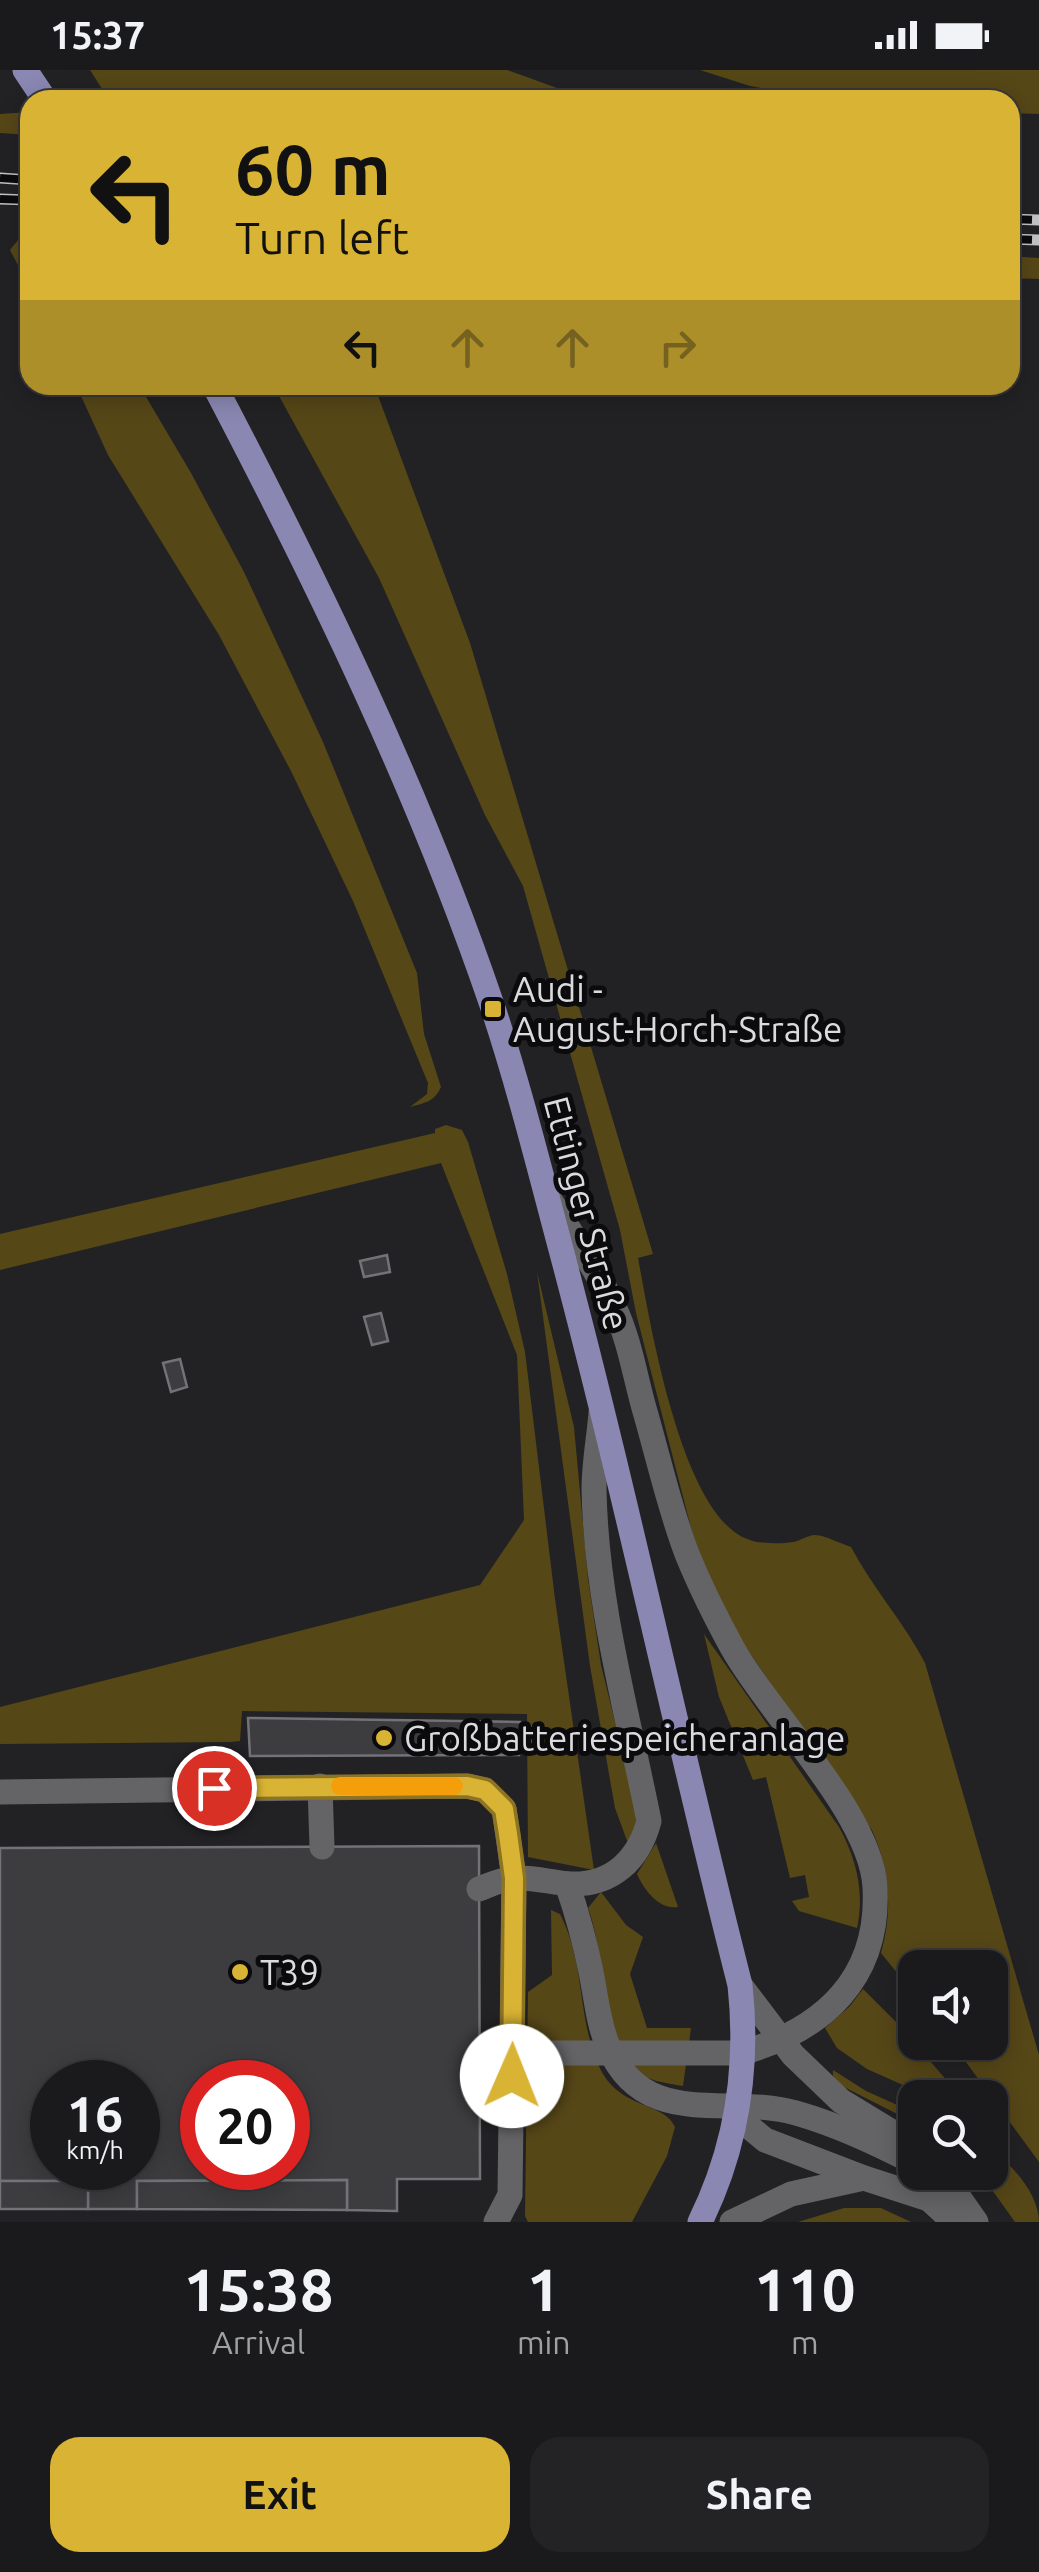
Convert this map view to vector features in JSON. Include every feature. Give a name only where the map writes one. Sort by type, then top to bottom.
[{"type":"main road","name":"Ettinger Straße","points":[[219,395],[348,654],[419,813],[493,1009],[602,1403],[740,1986],[744,2032],[739,2105],[724,2168],[700,2222]]},
{"type":"street","points":[[479,2054],[741,2053],[773,2044],[831,2008],[864,1962],[872,1940],[875,1886],[863,1839],[735,1652],[703,1591],[686,1550],[615,1308],[545,1190]]},
{"type":"street","points":[[479,1889],[514,1878],[568,1884],[596,1880],[634,1858],[649,1821],[621,1697],[598,1567],[594,1485],[602,1403]]},
{"type":"street","points":[[320,1786],[322,1846]]},
{"type":"street","points":[[0,1792],[320,1786],[467,1786],[485,1790],[504,1809],[514,1878],[510,2195],[496,2222]]},
{"type":"street","points":[[568,1884],[607,2044],[627,2077],[680,2105],[739,2105],[795,2112],[864,2137],[898,2154]]},
{"type":"street","points":[[740,1986],[793,2055],[840,2101],[898,2136]]},
{"type":"street","points":[[739,2105],[747,2125],[765,2140],[929,2199],[954,2222]]},
{"type":"street","points":[[732,2222],[791,2194],[864,2178]]},
{"type":"street","points":[[951,2190],[976,2222]]},
{"type":"shaded area","points":[[90,70],[507,70],[562,90],[103,90]]},
{"type":"shaded area","points":[[700,70],[1039,70],[1039,114],[1020,113],[1020,90],[773,90]]},
{"type":"shaded area","points":[[20,113],[20,134],[0,133],[0,114]]},
{"type":"shaded area","points":[[20,238],[20,269],[10,250]]},
{"type":"shaded area","points":[[1020,257],[1039,258],[1039,279],[1020,278]]},
{"type":"shaded area","points":[[81,395],[145,395],[244,572],[323,742],[417,973],[424,1034],[441,1087],[428,1101],[410,1107],[427,1094],[428,1083],[353,901],[292,773],[219,635],[108,455]]},
{"type":"shaded area","points":[[278,395],[378,395],[470,643],[653,1254],[638,1258],[660,1368],[687,1456],[704,1494],[724,1522],[751,1541],[788,1543],[815,1535],[851,1547],[925,1663],[1039,2055],[1039,2162],[1008,2120],[1008,2080],[979,2080],[964,2060],[1008,2060],[1008,1950],[898,1950],[898,1974],[881,1953],[888,1890],[872,1830],[725,1617],[701,1567],[636,1313],[620,1230],[523,886],[485,815],[379,578]]},
{"type":"shaded area","points":[[446,1125],[462,1130],[468,1142],[507,1274],[525,1352],[594,1870],[528,1857],[527,1714],[242,1711],[240,1741],[0,1744],[0,1707],[480,1585],[524,1520],[517,1355],[441,1163],[0,1270],[0,1234],[435,1133],[435,1129]]},
{"type":"shaded area","points":[[537,1272],[574,1427],[588,1579],[601,1665],[637,1812],[638,1827],[629,1846],[615,1808],[590,1666]]},
{"type":"shaded area","points":[[704,1634],[839,1827],[857,1876],[857,1928],[799,1911],[792,1901],[809,1897],[805,1875],[790,1878],[766,1777],[753,1780],[719,1697]]},
{"type":"shaded area","points":[[656,1843],[678,1907],[659,1902],[637,1874]]},
{"type":"shaded area","points":[[601,1892],[626,1925],[643,1937],[630,1974],[647,2028],[691,2028],[683,2086],[643,2075],[623,2053],[610,2015],[588,1908]]},
{"type":"shaded area","points":[[551,1910],[560,1914],[568,1933],[592,2048],[607,2080],[628,2098],[661,2113],[675,2127],[667,2156],[632,2222],[528,2222],[525,2216],[528,1992],[552,1975]]},
{"type":"shaded area","points":[[863,1989],[898,2024],[898,2060],[929,2060],[946,2080],[898,2083],[867,2069],[837,2048],[825,2028]]},
{"type":"shaded area","points":[[833,2070],[898,2105],[898,2114],[842,2086]]},
{"type":"shaded area","points":[[1008,2164],[1023,2181],[1038,2212],[1039,2222],[1015,2222],[992,2190],[1008,2190]]},
{"type":"shaded area","points":[[844,2208],[881,2208],[911,2222],[798,2222]]},
{"type":"building","points":[[387,1255],[390,1272],[364,1277],[360,1261]]},
{"type":"building","points":[[381,1313],[388,1341],[372,1345],[364,1317]]},
{"type":"building","points":[[180,1359],[187,1387],[171,1392],[163,1363]]},
{"type":"building","name":"Großbatteriespeicheranlage","points":[[248,1718],[520,1722],[519,1755],[250,1756]]},
{"type":"building","name":"T39","points":[[479,1846],[480,2179],[397,2179],[397,2211],[347,2210],[347,2180],[310,2180],[310,2060],[180,2060],[180,2181],[160,2181],[160,2060],[30,2060],[30,2181],[0,2181],[0,1848]]},
{"type":"building","points":[[310,2180],[347,2180],[347,2210],[137,2209],[137,2190],[160,2190],[160,2181],[180,2181],[180,2190],[310,2190]]},
{"type":"building","points":[[0,2181],[30,2181],[30,2190],[88,2190],[88,2209],[0,2209]]},
{"type":"building","name":"T39","points":[[88,2190],[137,2190],[137,2209],[88,2209]]},
{"type":"railway","points":[[0,178],[20,179]]},
{"type":"railway","points":[[0,199],[20,200]]},
{"type":"railway","points":[[1020,219],[1039,220]]},
{"type":"railway","points":[[1020,239],[1039,240]]},
{"type":"slow traffic","points":[[340,1786],[454,1786]]},
{"type":"place","name":"Audi - August-Horch-Straße","points":[[493,1009]]},
{"type":"place","name":"Großbatteriespeicheranlage","points":[[384,1738]]},
{"type":"place","name":"T39","points":[[240,1972]]},
{"type":"route","points":[[214,1788],[467,1786],[485,1790],[504,1809],[514,1878],[512,2076]]}]
